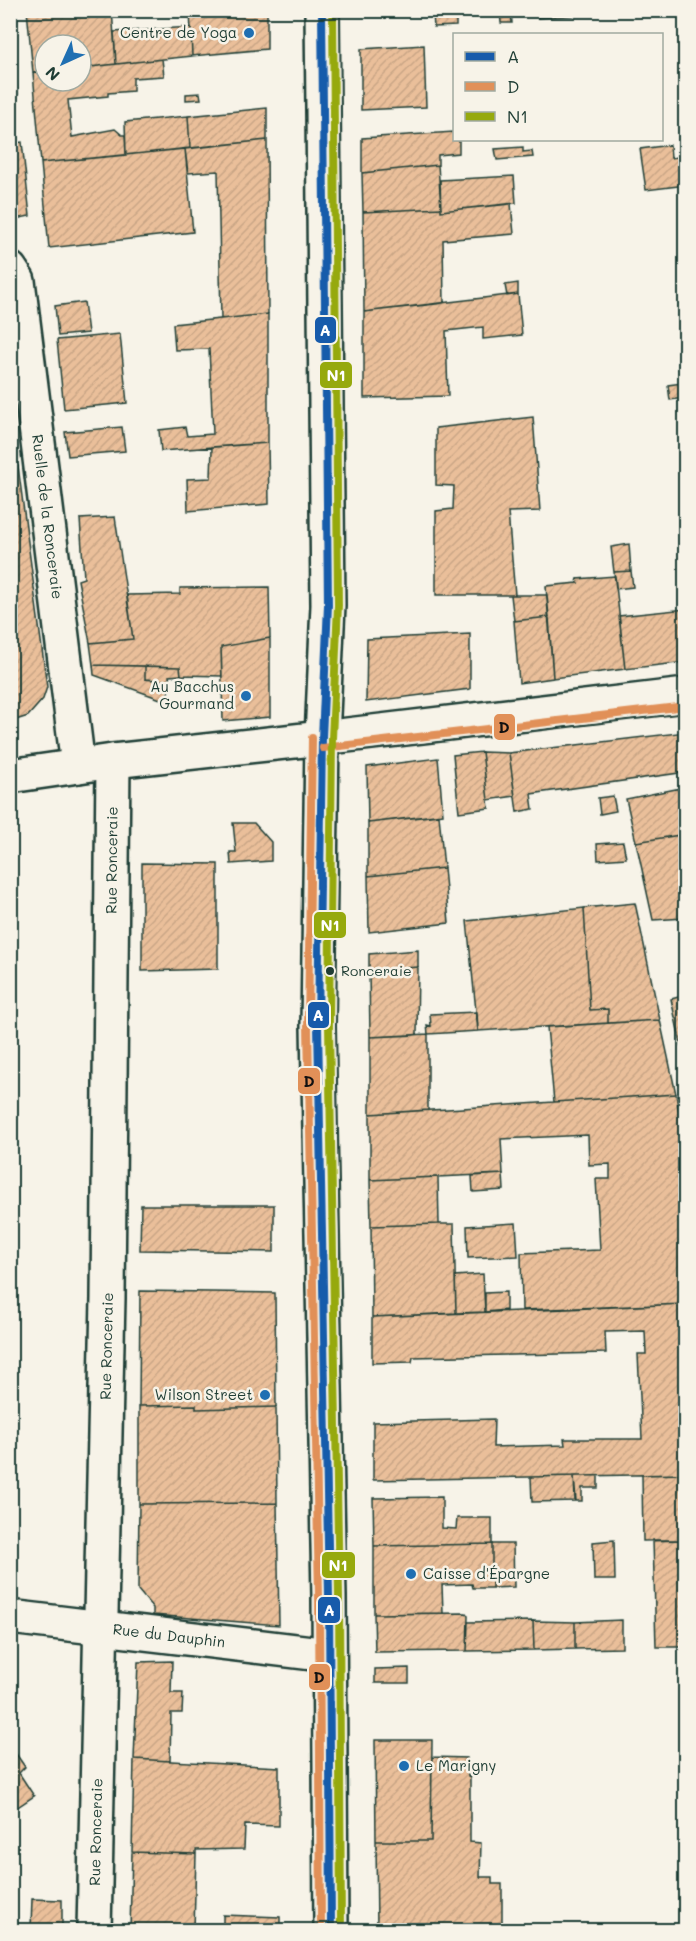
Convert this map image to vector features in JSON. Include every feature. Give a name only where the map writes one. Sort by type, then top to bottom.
[{"type":"street","points":[[322,10],[328,605],[322,738],[318,1026],[329,1655],[331,1930]]},
{"type":"street","name":"Ruelle de la Ronceraie","points":[[10,269],[18,281],[78,766]]},
{"type":"street","points":[[10,776],[113,761],[686,695]]},
{"type":"street","name":"Rue Ronceraie","points":[[94,1930],[108,1298],[113,761]]},
{"type":"street","name":"Rue du Dauphin","points":[[10,1617],[102,1626],[329,1655]]},
{"type":"building","points":[[27,10],[112,10],[116,64],[93,67],[93,33],[33,33],[33,73]]},
{"type":"building","points":[[190,10],[267,10],[267,49],[192,56]]},
{"type":"building","points":[[500,10],[511,10],[512,23],[501,23]]},
{"type":"building","points":[[538,10],[581,10],[581,15],[538,18]]},
{"type":"building","points":[[456,13],[456,26],[434,27],[433,14]]},
{"type":"building","points":[[191,27],[192,56],[116,64],[114,32]]},
{"type":"building","points":[[424,45],[426,107],[361,110],[361,49]]},
{"type":"building","points":[[162,59],[164,76],[133,78],[133,91],[68,100],[72,137],[115,129],[125,135],[126,155],[41,163],[35,93],[93,93],[93,67]]},
{"type":"building","points":[[10,62],[14,62],[18,94],[10,95]]},
{"type":"building","points":[[200,93],[201,99],[186,100],[186,94]]},
{"type":"building","points":[[267,108],[267,140],[190,148],[188,116]]},
{"type":"building","points":[[188,116],[190,148],[126,155],[125,122]]},
{"type":"building","points":[[453,132],[453,141],[459,141],[459,153],[438,155],[438,165],[362,173],[362,138]]},
{"type":"building","points":[[267,140],[268,314],[221,319],[218,171],[188,173],[185,149]]},
{"type":"building","points":[[22,142],[30,216],[10,220],[10,144]]},
{"type":"building","points":[[670,145],[671,158],[686,156],[686,185],[646,190],[640,149]]},
{"type":"building","points":[[523,147],[523,152],[532,151],[533,157],[497,160],[495,149]]},
{"type":"building","points":[[185,149],[193,232],[49,248],[41,163]]},
{"type":"building","points":[[438,165],[441,208],[363,212],[362,173]]},
{"type":"building","points":[[514,176],[516,203],[441,211],[440,180]]},
{"type":"building","points":[[511,204],[514,234],[443,240],[444,303],[364,312],[363,212],[441,208],[441,211]]},
{"type":"building","points":[[518,283],[518,294],[507,296],[505,285]]},
{"type":"building","points":[[518,294],[522,335],[483,339],[483,327],[446,331],[448,396],[364,398],[364,312]]},
{"type":"building","points":[[84,302],[88,333],[58,336],[55,306]]},
{"type":"building","points":[[268,314],[268,443],[161,451],[159,430],[185,427],[187,436],[213,434],[209,349],[175,350],[173,324]]},
{"type":"building","points":[[120,334],[127,403],[64,409],[57,340]]},
{"type":"building","points":[[682,383],[684,398],[670,400],[668,385]]},
{"type":"building","points":[[533,417],[540,511],[508,512],[515,595],[436,595],[436,511],[453,509],[454,486],[436,485],[436,428]]},
{"type":"building","points":[[122,427],[125,451],[68,456],[65,432]]},
{"type":"building","points":[[268,443],[269,504],[188,511],[187,479],[211,478],[212,447]]},
{"type":"building","points":[[10,466],[18,466],[47,687],[43,699],[28,716],[10,722]]},
{"type":"building","points":[[115,517],[133,639],[90,643],[78,580],[84,578],[80,519]]},
{"type":"building","points":[[629,544],[631,571],[614,572],[611,547]]},
{"type":"building","points":[[631,571],[633,587],[616,589],[614,572]]},
{"type":"building","points":[[615,576],[625,669],[553,678],[546,586],[578,583],[577,579]]},
{"type":"building","points":[[269,587],[270,638],[221,647],[222,676],[181,675],[180,667],[93,665],[90,643],[133,639],[127,595],[180,594],[180,588]]},
{"type":"building","points":[[511,595],[547,595],[549,617],[514,621]]},
{"type":"building","points":[[686,609],[686,662],[625,669],[619,616]]},
{"type":"building","points":[[549,617],[553,678],[519,683],[514,621]]},
{"type":"building","points":[[470,634],[470,689],[366,702],[367,639]]},
{"type":"building","name":"Au Bacchus Gourmand","points":[[270,638],[270,717],[223,721],[221,647]]},
{"type":"building","points":[[93,665],[145,666],[145,679],[171,681],[166,701],[94,675]]},
{"type":"building","points":[[145,666],[180,667],[181,675],[169,676],[170,682],[145,679]]},
{"type":"building","points":[[686,732],[686,772],[531,794],[533,809],[517,812],[509,753]]},
{"type":"building","points":[[482,752],[489,808],[459,812],[453,755]]},
{"type":"building","points":[[482,752],[509,753],[515,796],[488,800]]},
{"type":"building","points":[[438,758],[443,814],[368,823],[367,767]]},
{"type":"building","points":[[686,787],[686,834],[636,842],[626,799]]},
{"type":"building","points":[[613,796],[616,811],[600,814],[598,798]]},
{"type":"building","points":[[439,815],[444,868],[368,876],[368,823]]},
{"type":"building","points":[[233,823],[254,823],[271,842],[271,861],[231,864],[230,852],[236,852]]},
{"type":"building","points":[[686,834],[686,890],[683,890],[685,918],[653,920],[636,842]]},
{"type":"building","points":[[623,842],[626,858],[598,860],[597,844]]},
{"type":"building","points":[[142,863],[218,864],[218,969],[142,971]]},
{"type":"building","points":[[444,868],[449,923],[369,932],[368,876]]},
{"type":"building","points":[[635,903],[660,1020],[608,1023],[608,1009],[590,1010],[584,908]]},
{"type":"building","points":[[584,908],[590,1010],[608,1009],[608,1023],[478,1031],[467,921]]},
{"type":"building","points":[[418,950],[418,967],[369,971],[369,954]]},
{"type":"building","points":[[418,967],[417,1035],[370,1037],[369,971]]},
{"type":"building","points":[[10,970],[14,970],[14,1008],[10,1008]]},
{"type":"building","points":[[686,995],[686,1067],[671,999]]},
{"type":"building","points":[[477,1012],[478,1031],[428,1034],[427,1025],[431,1026],[430,1014]]},
{"type":"building","points":[[660,1020],[676,1094],[554,1102],[547,1027]]},
{"type":"building","points":[[428,1034],[428,1110],[370,1114],[370,1037]]},
{"type":"building","points":[[676,1094],[686,1156],[686,1304],[522,1310],[521,1253],[600,1250],[596,1179],[610,1179],[610,1164],[589,1165],[588,1135],[501,1139],[503,1174],[370,1180],[370,1114]]},
{"type":"building","points":[[10,1168],[13,1168],[10,1204]]},
{"type":"building","points":[[503,1174],[504,1190],[473,1192],[472,1176]]},
{"type":"building","points":[[438,1177],[439,1224],[371,1226],[370,1180]]},
{"type":"building","points":[[141,1205],[274,1205],[274,1252],[140,1250]]},
{"type":"building","points":[[516,1223],[518,1256],[468,1258],[467,1226]]},
{"type":"building","points":[[454,1224],[456,1313],[372,1317],[371,1226]]},
{"type":"building","points":[[483,1274],[485,1312],[456,1313],[455,1276]]},
{"type":"building","points":[[140,1291],[275,1293],[276,1407],[196,1409],[196,1405],[139,1406]]},
{"type":"building","points":[[506,1292],[506,1310],[485,1312],[485,1293]]},
{"type":"building","points":[[686,1304],[686,1474],[373,1480],[373,1422],[494,1419],[493,1447],[565,1445],[564,1439],[642,1439],[638,1354],[646,1354],[645,1331],[605,1332],[606,1353],[413,1357],[412,1362],[372,1363],[372,1317]]},
{"type":"building","points":[[196,1405],[196,1409],[276,1407],[277,1503],[139,1504],[139,1406]]},
{"type":"building","points":[[686,1474],[686,1540],[643,1541],[642,1475]]},
{"type":"building","points":[[574,1476],[575,1501],[532,1502],[531,1477]]},
{"type":"building","points":[[574,1476],[598,1476],[598,1488],[582,1488],[582,1501],[576,1501]]},
{"type":"building","points":[[442,1497],[442,1528],[456,1529],[457,1518],[492,1518],[492,1544],[374,1546],[373,1498]]},
{"type":"building","points":[[277,1503],[279,1625],[153,1615],[153,1608],[138,1590],[139,1504]]},
{"type":"building","points":[[614,1540],[615,1580],[594,1580],[593,1542]]},
{"type":"building","points":[[653,1540],[686,1540],[686,1647],[656,1647]]},
{"type":"building","points":[[492,1544],[513,1544],[514,1587],[492,1588]]},
{"type":"building","points":[[492,1544],[492,1588],[473,1588],[472,1584],[442,1585],[443,1613],[374,1614],[374,1546]]},
{"type":"building","points":[[466,1613],[468,1616],[467,1651],[375,1652],[374,1614]]},
{"type":"building","points":[[622,1620],[622,1648],[575,1649],[575,1622]]},
{"type":"building","points":[[533,1621],[534,1650],[467,1651],[468,1622]]},
{"type":"building","points":[[533,1621],[575,1622],[575,1649],[534,1650]]},
{"type":"building","points":[[172,1661],[171,1693],[183,1693],[182,1713],[171,1713],[170,1761],[134,1759],[138,1662]]},
{"type":"building","points":[[409,1668],[409,1683],[375,1683],[375,1669]]},
{"type":"building","points":[[375,1740],[432,1740],[431,1841],[376,1841]]},
{"type":"building","points":[[10,1745],[25,1767],[19,1773],[34,1796],[10,1812]]},
{"type":"building","points":[[432,1757],[467,1758],[468,1776],[470,1777],[470,1842],[481,1843],[480,1877],[492,1877],[492,1884],[502,1884],[502,1930],[377,1930],[376,1841],[431,1841]]},
{"type":"building","points":[[134,1759],[279,1767],[279,1826],[245,1825],[244,1849],[196,1850],[196,1854],[132,1852]]},
{"type":"building","points":[[132,1852],[196,1854],[194,1930],[130,1930]]},
{"type":"building","points":[[32,1899],[62,1900],[62,1929],[31,1928]]},
{"type":"building","points":[[223,1915],[280,1917],[280,1930],[223,1930]]},
{"type":"transit line","name":"A","points":[[322,10],[328,605],[322,738],[318,1026],[329,1597],[331,1930]]},
{"type":"transit line","name":"N1","points":[[333,10],[338,605],[332,738],[329,1026],[339,1597],[341,1930]]},
{"type":"transit line","name":"D","points":[[323,748],[686,706]]},
{"type":"transit line","name":"D","points":[[312,738],[308,1026],[319,1597],[321,1930]]},
{"type":"place","name":"Centre de Yoga","points":[[249,33]]},
{"type":"place","name":"Au Bacchus Gourmand","points":[[246,696]]},
{"type":"place","name":"Ronceraie","points":[[330,971]]},
{"type":"place","name":"Wilson Street","points":[[265,1395]]},
{"type":"place","name":"Caisse d'Épargne","points":[[411,1574]]},
{"type":"place","name":"Le Marigny","points":[[404,1766]]}]
